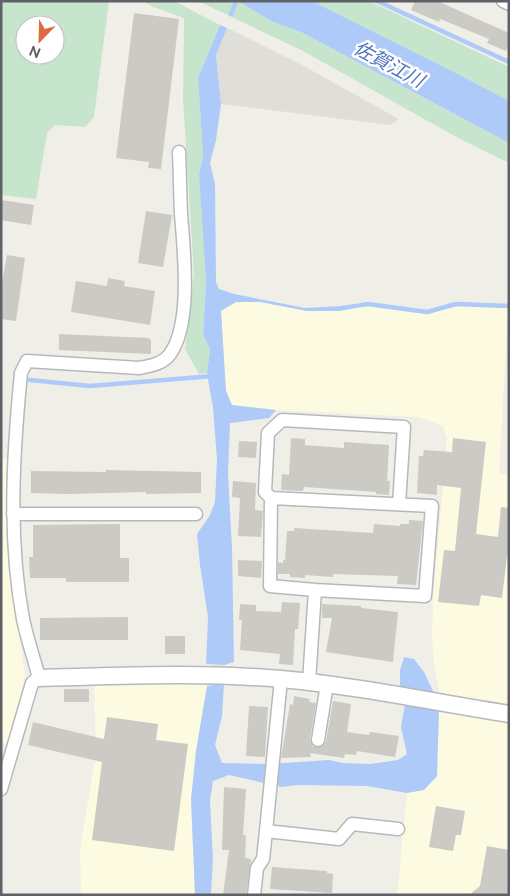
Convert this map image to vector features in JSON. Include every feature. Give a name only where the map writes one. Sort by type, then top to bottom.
[{"type":"street","points":[[503,1],[509,4]]},
{"type":"street","points":[[39,678],[24,620],[18,586],[13,514],[16,420],[21,373],[27,361],[139,368],[156,365],[170,356],[178,340],[182,320],[185,279],[179,152]]},
{"type":"street","points":[[271,498],[270,586],[425,596],[432,506],[271,498],[265,492],[268,433],[282,420],[404,427],[399,504]]},
{"type":"street","points":[[13,514],[196,514]]},
{"type":"street","points":[[309,682],[314,590]]},
{"type":"street","points":[[1,788],[32,683],[39,678],[206,674],[281,679],[327,684],[509,714]]},
{"type":"street","points":[[254,895],[257,868],[263,859],[281,679]]},
{"type":"street","points":[[318,740],[327,684]]},
{"type":"street","points":[[266,831],[339,838],[352,824],[398,829]]},
{"type":"shaded area","points":[[227,28],[302,65],[399,119],[390,125],[221,104],[216,55]]},
{"type":"shaded area","points":[[236,302],[260,302],[307,311],[339,311],[367,306],[427,314],[457,306],[508,307],[499,474],[509,475],[509,705],[440,694],[434,665],[432,638],[433,598],[447,439],[443,426],[418,417],[276,410],[232,405],[226,391],[221,311]]},
{"type":"shaded area","points":[[1,459],[7,459],[7,516],[11,578],[25,676],[8,748],[1,739]]},
{"type":"shaded area","points":[[193,682],[207,686],[196,751],[191,799],[195,895],[81,895],[80,849],[96,754],[94,684]]},
{"type":"shaded area","points":[[439,710],[509,722],[509,895],[397,895],[407,793],[424,790],[437,776]]},
{"type":"green space","points":[[1,1],[109,1],[94,117],[85,127],[55,125],[47,133],[36,199],[1,195]]},
{"type":"green space","points":[[143,1],[174,1],[220,25],[198,78],[203,156],[199,175],[206,282],[203,335],[210,349],[207,373],[199,374],[185,349],[194,275],[183,99],[184,18],[153,7]]},
{"type":"green space","points":[[198,1],[238,1],[271,21],[303,33],[509,143],[509,163],[460,139],[303,51]]},
{"type":"green space","points":[[312,1],[369,1],[509,67],[509,101],[456,73]]},
{"type":"water","name":"佐賀江川","points":[[238,1],[312,1],[456,73],[509,101],[509,143],[303,33],[271,21]]},
{"type":"water","points":[[220,25],[227,28],[216,55],[221,104],[216,140],[210,163],[215,184],[216,282],[219,289],[234,294],[305,308],[368,302],[367,306],[339,311],[307,311],[260,302],[236,302],[221,311],[226,391],[232,405],[276,410],[269,418],[230,423],[228,474],[232,549],[234,662],[224,665],[206,664],[208,617],[197,534],[210,515],[215,502],[217,459],[213,408],[207,373],[210,349],[203,335],[206,282],[199,175],[203,156],[198,78]]},
{"type":"water","points":[[404,657],[414,659],[424,672],[434,693],[439,710],[437,776],[424,790],[407,793],[367,786],[298,785],[282,787],[229,775],[213,781],[210,801],[213,858],[211,895],[195,895],[191,799],[196,751],[207,686],[224,684],[222,716],[215,745],[222,763],[269,764],[329,760],[343,763],[370,764],[398,760],[407,754],[401,727],[405,704],[400,690],[400,670]]},
{"type":"building","points":[[415,1],[437,1],[509,33],[509,44],[506,51],[487,43],[489,39],[440,19],[439,22],[411,10]]},
{"type":"building","points":[[134,13],[179,19],[161,169],[148,168],[149,162],[116,158]]},
{"type":"building","points":[[1,200],[34,205],[31,225],[1,220]]},
{"type":"building","points":[[146,211],[172,215],[163,267],[138,263]]},
{"type":"building","points":[[7,255],[25,258],[16,321],[1,319],[1,289]]},
{"type":"building","points":[[108,278],[125,281],[124,286],[155,291],[150,325],[71,312],[76,281],[107,286]]},
{"type":"building","points":[[59,334],[148,338],[151,340],[151,354],[59,350]]},
{"type":"building","points":[[291,438],[305,439],[305,445],[344,448],[344,442],[389,445],[387,481],[390,481],[389,495],[376,494],[376,492],[304,487],[303,491],[281,490],[282,474],[289,475]]},
{"type":"building","points":[[453,438],[486,442],[476,534],[498,537],[501,507],[509,508],[509,556],[507,556],[502,598],[481,595],[479,606],[438,602],[444,550],[455,551],[461,488],[437,485],[437,495],[417,493],[419,456],[423,456],[424,450],[452,452]]},
{"type":"building","points":[[239,441],[257,442],[256,458],[238,457]]},
{"type":"building","points":[[106,470],[201,472],[201,493],[31,493],[31,471],[106,472]]},
{"type":"building","points":[[233,481],[256,483],[255,510],[263,511],[261,537],[238,536],[240,498],[232,497]]},
{"type":"building","points":[[409,520],[423,521],[416,585],[397,584],[398,576],[333,574],[333,577],[305,575],[305,578],[290,577],[290,574],[278,574],[278,562],[283,563],[283,560],[285,560],[287,531],[294,531],[294,528],[373,533],[374,524],[400,526],[400,524],[409,524]]},
{"type":"building","points":[[120,524],[120,558],[129,558],[129,582],[66,582],[66,578],[30,578],[29,557],[33,557],[33,525]]},
{"type":"building","points":[[238,560],[262,561],[261,578],[238,576]]},
{"type":"building","points":[[282,602],[300,603],[298,629],[295,629],[293,665],[279,664],[280,654],[240,650],[242,620],[239,620],[240,604],[256,605],[256,611],[281,612]]},
{"type":"building","points":[[322,604],[361,606],[361,608],[398,612],[393,662],[326,652],[332,618],[322,618]]},
{"type":"building","points":[[128,617],[128,640],[40,640],[40,618]]},
{"type":"building","points":[[165,636],[185,636],[185,654],[165,654]]},
{"type":"building","points":[[64,689],[89,689],[89,702],[64,702]]},
{"type":"building","points":[[294,696],[310,699],[309,702],[316,703],[310,739],[313,747],[321,747],[326,742],[333,701],[351,704],[347,732],[369,735],[370,732],[399,736],[395,757],[357,751],[356,755],[345,754],[344,758],[310,753],[311,757],[281,758],[290,704],[293,705]]},
{"type":"building","points":[[249,706],[268,707],[265,757],[246,756]]},
{"type":"building","points":[[107,717],[158,724],[156,740],[188,744],[174,851],[92,840],[102,762],[28,745],[33,722],[104,739]]},
{"type":"building","points":[[224,787],[246,789],[243,835],[246,835],[245,858],[251,859],[246,895],[223,895],[229,850],[222,850]]},
{"type":"building","points":[[436,806],[465,811],[461,835],[456,835],[453,851],[429,847]]},
{"type":"building","points":[[487,846],[509,850],[509,895],[469,895],[480,886]]},
{"type":"building","points":[[272,867],[327,871],[327,873],[333,874],[332,893],[270,889]]},
{"type":"waterway","points":[[231,14],[236,1]]},
{"type":"waterway","points":[[377,1],[509,62]]},
{"type":"waterway","points":[[362,305],[368,304],[427,312],[456,304],[509,306]]},
{"type":"waterway","points":[[30,380],[90,386],[213,376]]}]
